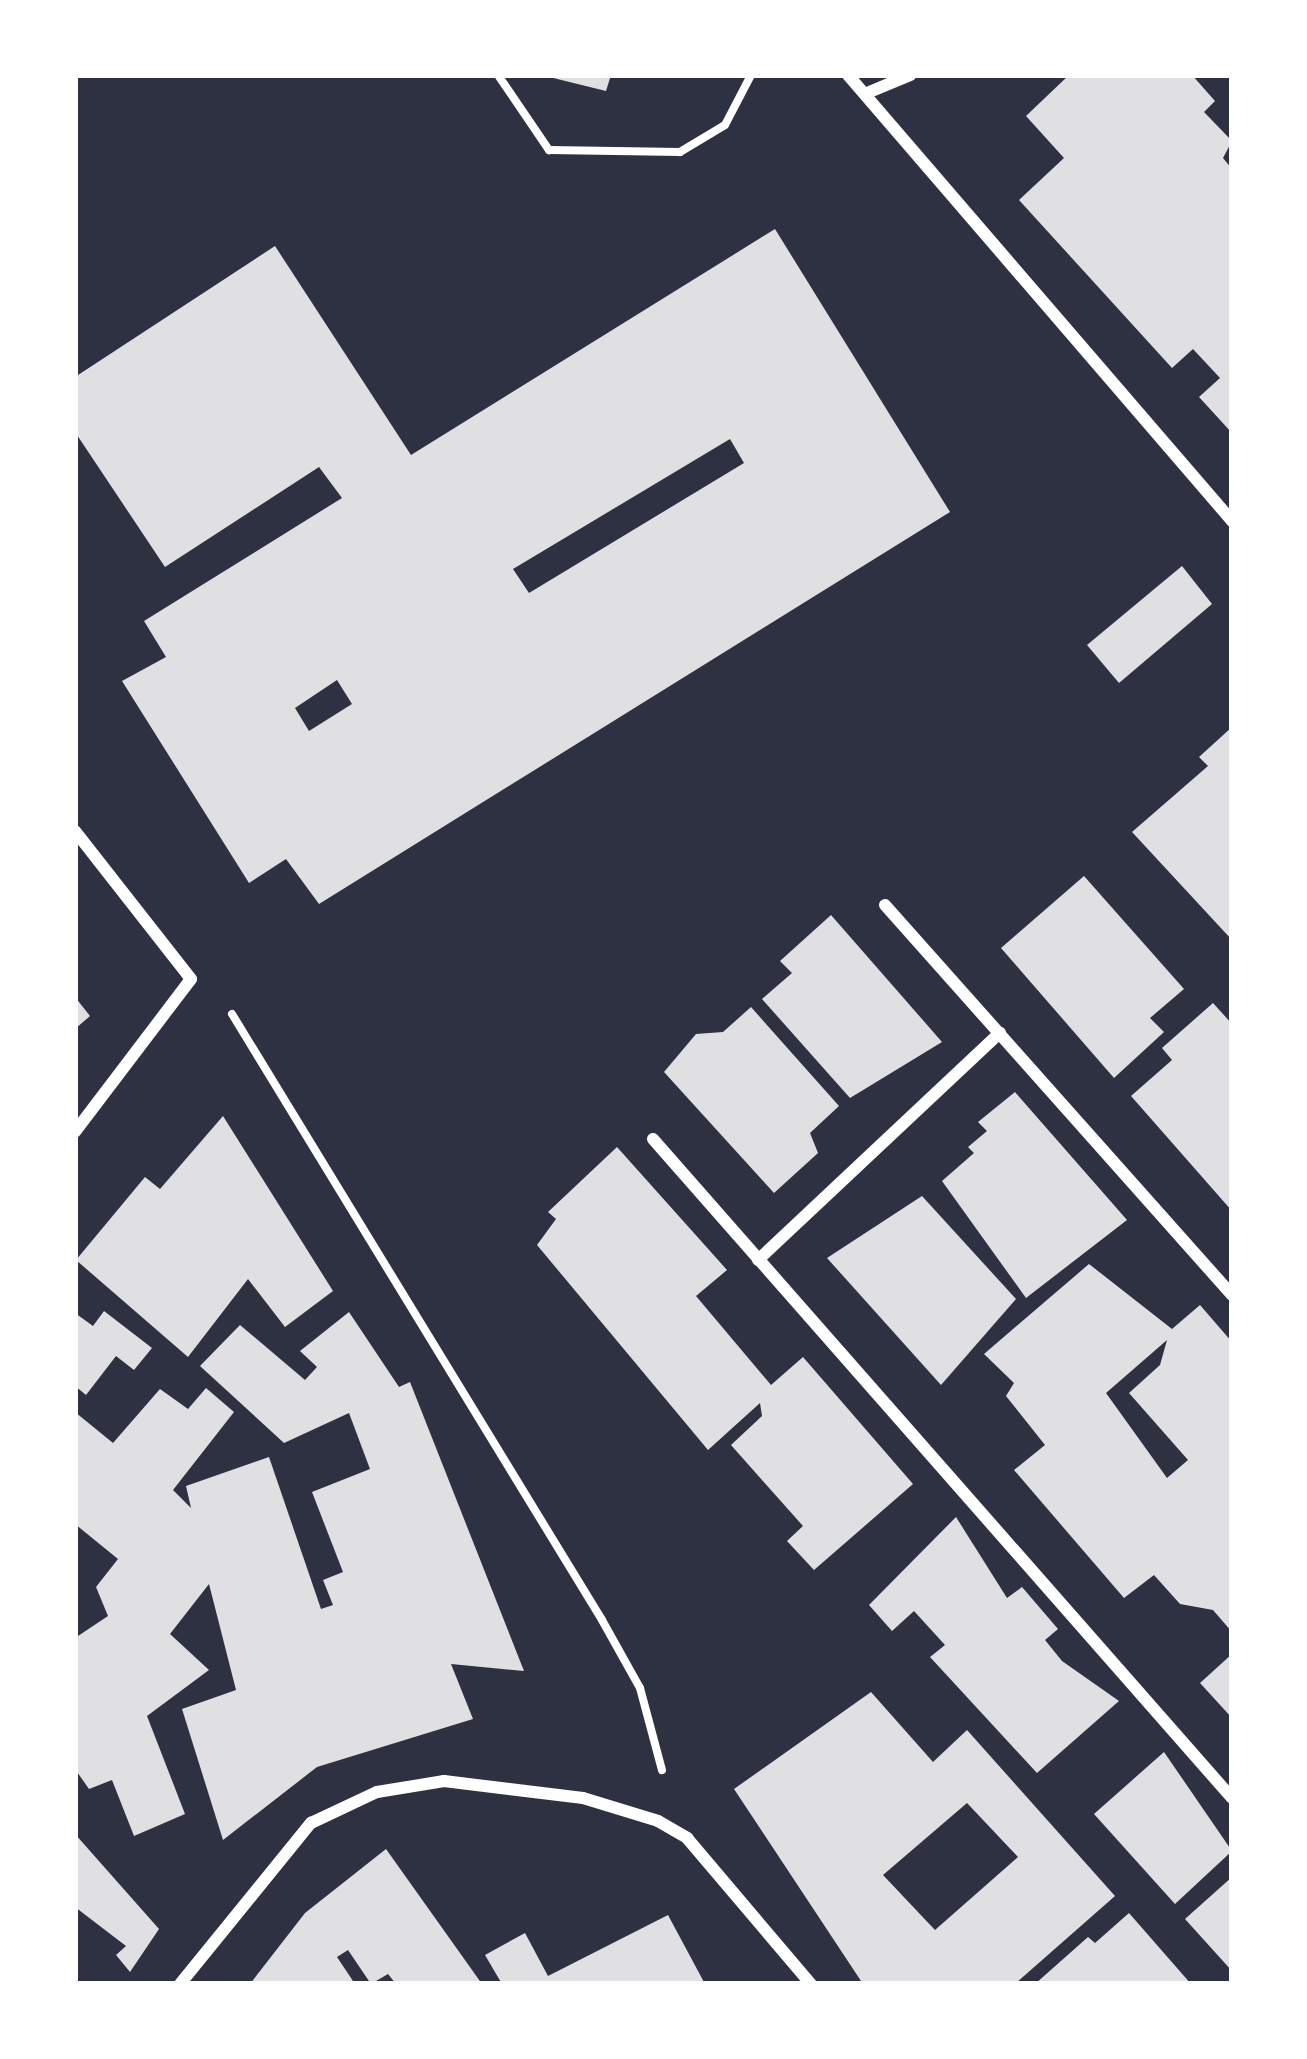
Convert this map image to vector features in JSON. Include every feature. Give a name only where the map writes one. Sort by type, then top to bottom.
[{"type":"street","points":[[848,75],[1232,521]]},
{"type":"street","points":[[867,93],[910,75]]},
{"type":"street","points":[[75,831],[190,979],[75,1132]]},
{"type":"street","points":[[885,905],[1232,1295]]},
{"type":"street","points":[[758,1259],[1000,1034]]},
{"type":"street","points":[[652,1138],[1232,1798]]},
{"type":"street","points":[[180,1984],[311,1823],[377,1792],[494,1785],[583,1798],[676,1832],[811,1984]]},
{"type":"path","points":[[498,75],[549,150],[680,152],[725,124],[751,75]]},
{"type":"path","points":[[190,979],[219,994],[283,1092],[602,1621],[640,1688],[676,1832]]},
{"type":"building","points":[[541,75],[611,75],[606,91]]},
{"type":"building","points":[[1069,75],[1192,75],[1215,101],[1204,112],[1232,141],[1223,158],[1232,169],[1232,433],[1199,397],[1220,378],[1193,349],[1172,368],[1019,200],[1064,158],[1026,116]]},
{"type":"building","points":[[775,229],[950,512],[319,904],[286,859],[249,883],[122,681],[166,657],[144,621],[342,498],[319,467],[165,567],[75,432],[75,377],[275,246],[411,455]],"holes":[[[730,439],[744,463],[529,593],[513,569]],[[337,680],[352,704],[309,731],[295,708]]]},
{"type":"building","points":[[1182,566],[1212,604],[1119,683],[1087,645]]},
{"type":"building","points":[[1232,727],[1232,940],[1132,832],[1208,766],[1199,757]]},
{"type":"building","points":[[1084,876],[1184,989],[1150,1018],[1164,1032],[1114,1078],[1001,948]]},
{"type":"building","points":[[831,915],[942,1042],[850,1098],[762,999],[792,973],[780,961]]},
{"type":"building","points":[[75,997],[90,1016],[75,1029]]},
{"type":"building","points":[[1213,1003],[1232,1024],[1232,1211],[1131,1096],[1172,1060],[1162,1048]]},
{"type":"building","points":[[751,1007],[839,1106],[810,1133],[818,1153],[774,1193],[664,1072],[696,1034],[723,1032]]},
{"type":"building","points":[[1015,1092],[1127,1220],[1026,1298],[942,1181],[974,1153],[968,1147],[987,1131],[978,1122]]},
{"type":"building","points":[[223,1116],[333,1291],[285,1327],[248,1279],[188,1357],[76,1260],[145,1177],[160,1189]]},
{"type":"building","points":[[617,1147],[727,1270],[696,1296],[771,1385],[803,1357],[913,1484],[814,1570],[787,1541],[803,1526],[731,1445],[762,1416],[760,1403],[708,1450],[537,1245],[556,1219],[548,1212]]},
{"type":"building","points":[[922,1196],[1016,1299],[941,1385],[827,1258]]},
{"type":"building","points":[[1089,1264],[1172,1329],[1200,1305],[1232,1342],[1232,1632],[1213,1610],[1180,1604],[1154,1575],[1124,1598],[1014,1470],[1045,1445],[1006,1396],[1014,1383],[984,1354]],"holes":[[[1167,1340],[1160,1365],[1129,1393],[1188,1460],[1167,1478],[1106,1393]]]},
{"type":"building","points":[[104,1311],[152,1348],[134,1370],[116,1356],[86,1395],[75,1386],[75,1313],[93,1326]]},
{"type":"building","points":[[349,1312],[399,1387],[410,1382],[524,1671],[451,1664],[473,1719],[317,1767],[223,1840],[182,1709],[236,1690],[209,1584],[170,1634],[209,1670],[147,1716],[185,1814],[134,1836],[112,1780],[89,1789],[75,1769],[75,1638],[108,1616],[96,1587],[118,1559],[75,1524],[75,1412],[113,1443],[160,1389],[188,1409],[206,1388],[234,1412],[173,1490],[191,1508],[186,1486],[269,1457],[321,1609],[333,1605],[323,1580],[343,1572],[312,1492],[370,1469],[349,1413],[284,1443],[200,1366],[240,1325],[305,1380],[317,1367],[300,1351]]},
{"type":"building","points":[[956,1517],[1007,1598],[1022,1587],[1058,1629],[1045,1640],[1062,1661],[1119,1701],[1037,1773],[930,1657],[945,1645],[914,1611],[892,1631],[869,1605]]},
{"type":"building","points":[[1232,1654],[1232,1718],[1200,1683]]},
{"type":"building","points":[[871,1692],[933,1762],[967,1730],[1115,1896],[1015,1984],[863,1984],[734,1789]],"holes":[[[967,1803],[1018,1857],[935,1930],[883,1875]]]},
{"type":"building","points":[[1164,1752],[1232,1851],[1175,1904],[1094,1814]]},
{"type":"building","points":[[75,1834],[159,1929],[130,1972],[116,1955],[126,1946],[75,1907]]},
{"type":"building","points":[[386,1849],[482,1984],[396,1984],[388,1974],[371,1984],[348,1950],[337,1957],[355,1984],[250,1984],[305,1913]]},
{"type":"building","points":[[1232,1877],[1232,1971],[1185,1919]]},
{"type":"building","points":[[1129,1913],[1191,1984],[1035,1984],[1088,1937],[1095,1943]]},
{"type":"building","points":[[668,1915],[705,1984],[502,1984],[485,1955],[525,1933],[548,1976]]}]
